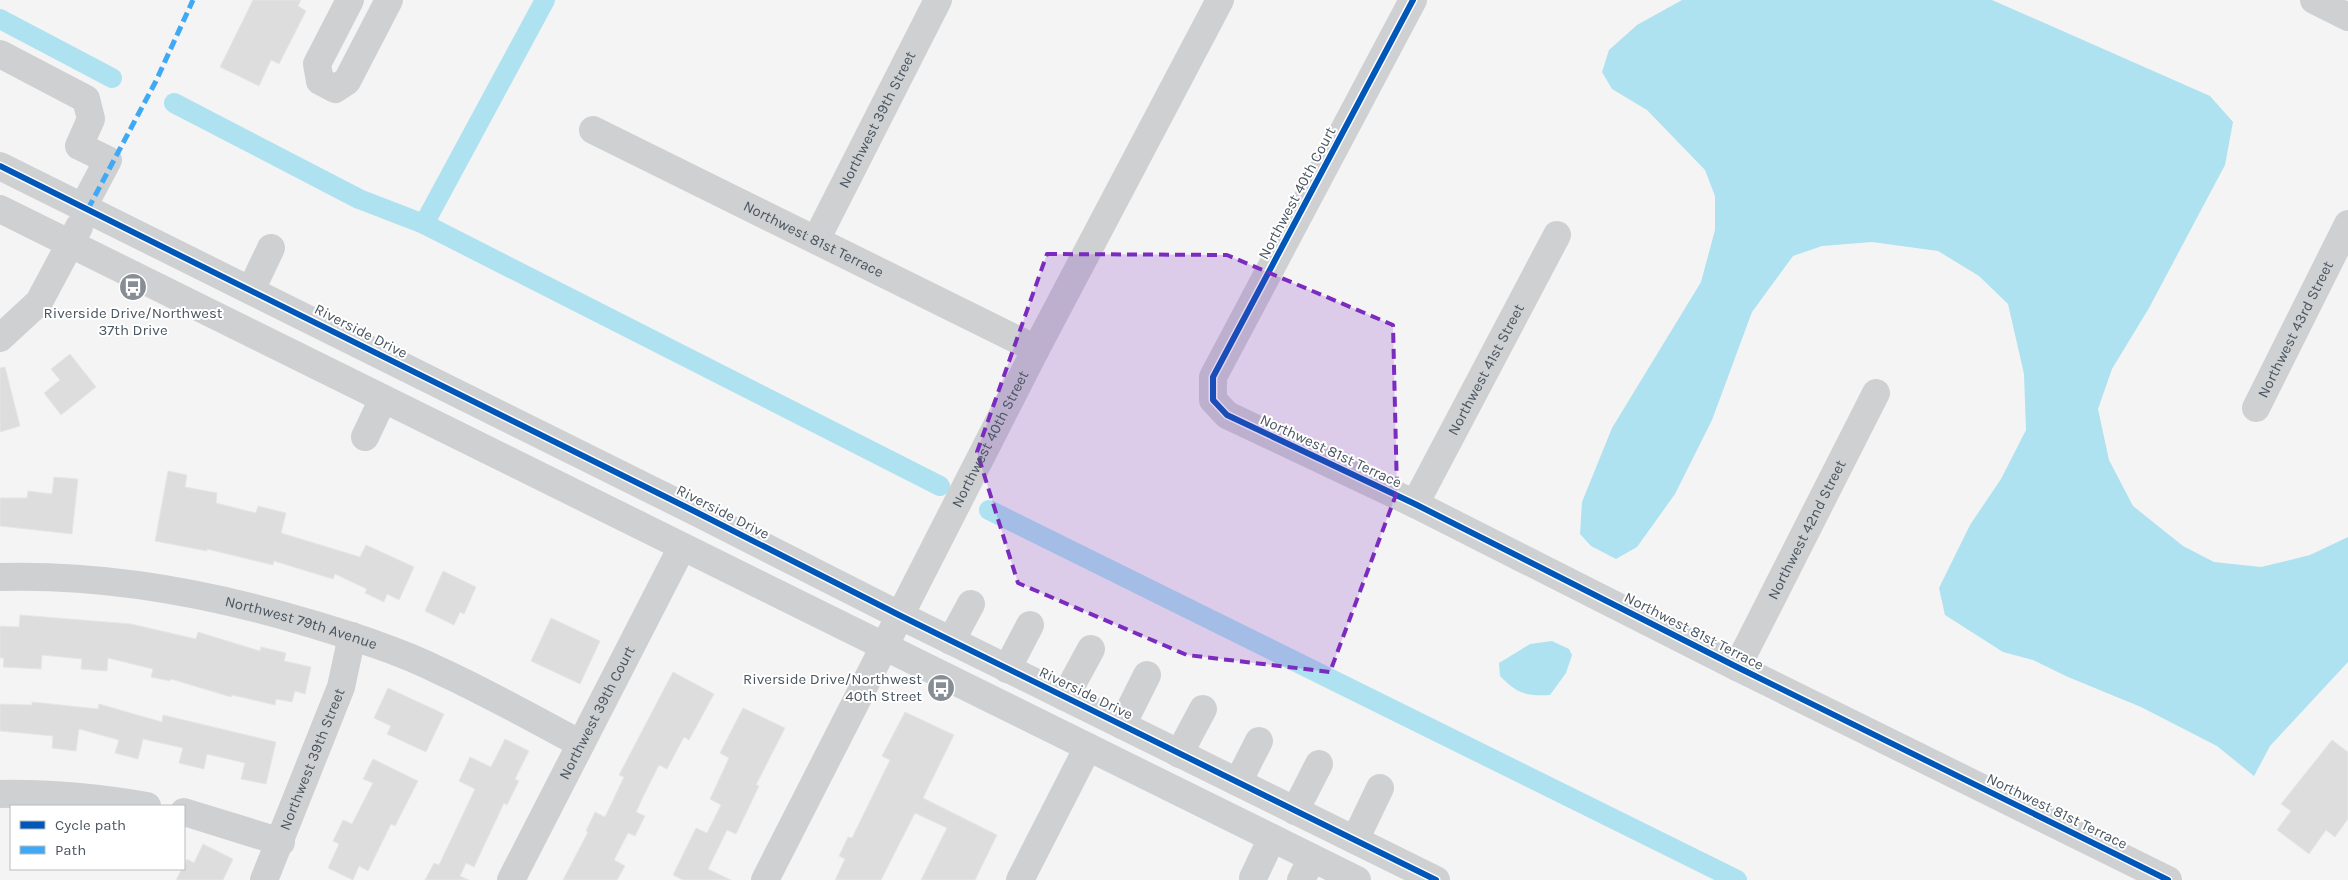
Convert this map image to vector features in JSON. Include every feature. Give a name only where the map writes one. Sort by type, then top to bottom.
[{"type":"street","points":[[350,0],[317,64],[320,81],[335,89],[347,82],[389,0]]},
{"type":"street","name":"Northwest 40th Street","points":[[765,880],[1036,349],[1220,0]]},
{"type":"street","name":"Northwest 40th Court","points":[[1213,400],[1213,378],[1413,0]]},
{"type":"street","points":[[2314,0],[2348,17]]},
{"type":"street","name":"Northwest 39th Street","points":[[816,240],[934,1]]},
{"type":"street","points":[[0,54],[86,99],[91,120],[79,146],[108,160],[70,244],[39,302],[0,338]]},
{"type":"street","name":"Northwest 81st Terrace","points":[[593,130],[1036,349]]},
{"type":"street","name":"Riverside Drive","points":[[0,166],[1007,669],[1436,880]]},
{"type":"street","points":[[0,209],[1272,838],[1306,869],[1357,880]]},
{"type":"street","name":"Northwest 43rd Street","points":[[2256,408],[2348,224]]},
{"type":"street","name":"Northwest 41st Street","points":[[1415,504],[1557,235]]},
{"type":"street","points":[[251,290],[271,248]]},
{"type":"street","name":"Northwest 42nd Street","points":[[1737,667],[1876,393]]},
{"type":"street","points":[[365,436],[383,399]]},
{"type":"street","name":"Northwest 81st Terrace","points":[[1213,400],[1227,416],[1415,504],[1737,667],[2168,880]]},
{"type":"street","name":"Northwest 39th Court","points":[[511,880],[682,547]]},
{"type":"street","name":"Northwest 79th Avenue","points":[[0,577],[27,576],[149,585],[246,604],[352,636],[439,670],[581,744]]},
{"type":"street","points":[[951,641],[971,604]]},
{"type":"street","points":[[1007,669],[1030,625]]},
{"type":"street","name":"Northwest 39th Street","points":[[264,880],[281,842],[341,687],[352,636]]},
{"type":"street","points":[[1065,697],[1091,649]]},
{"type":"street","points":[[1122,725],[1148,676]]},
{"type":"street","points":[[1179,754],[1203,709]]},
{"type":"street","points":[[1238,782],[1259,742]]},
{"type":"street","points":[[1020,880],[1088,747]]},
{"type":"street","points":[[1295,811],[1319,764]]},
{"type":"street","points":[[1355,840],[1380,788]]},
{"type":"street","points":[[0,794],[46,795],[140,805]]},
{"type":"street","points":[[185,812],[281,842]]},
{"type":"street","points":[[1253,878],[1272,838]]},
{"type":"highlighted area","points":[[1047,254],[1227,255],[1393,325],[1397,492],[1330,672],[1187,655],[1018,583],[977,452]]},
{"type":"water","points":[[1682,0],[1992,0],[2210,96],[2233,122],[2225,165],[2149,308],[2112,369],[2098,409],[2109,460],[2133,506],[2183,546],[2214,562],[2261,567],[2310,555],[2348,537],[2348,662],[2270,746],[2254,776],[2217,746],[2141,707],[2068,677],[2033,660],[2003,652],[1945,615],[1939,588],[1970,525],[2001,479],[2026,430],[2024,374],[2008,304],[1979,276],[1938,251],[1872,242],[1822,246],[1793,256],[1752,312],[1712,420],[1675,494],[1637,547],[1616,559],[1591,546],[1580,534],[1582,502],[1612,428],[1701,282],[1715,230],[1715,196],[1705,170],[1647,110],[1612,89],[1602,72],[1609,50],[1637,25]]},
{"type":"water","points":[[1552,641],[1569,649],[1572,655],[1566,673],[1550,695],[1522,693],[1500,676],[1499,663],[1530,644]]},
{"type":"building","points":[[253,0],[301,0],[298,6],[306,11],[279,64],[271,60],[259,86],[220,67]]},
{"type":"building","points":[[70,354],[96,387],[61,415],[44,393],[60,380],[51,369]]},
{"type":"building","points":[[5,367],[20,426],[0,432],[0,368]]},
{"type":"building","points":[[168,471],[187,475],[185,487],[217,493],[216,503],[256,513],[258,506],[286,513],[281,533],[360,557],[366,545],[414,567],[399,600],[387,594],[384,602],[365,593],[367,589],[335,574],[333,579],[274,561],[273,565],[207,549],[207,551],[155,541]]},
{"type":"building","points":[[54,477],[78,479],[72,534],[0,526],[0,498],[27,498],[28,491],[52,494]]},
{"type":"building","points":[[443,571],[476,587],[464,614],[460,612],[454,625],[425,611]]},
{"type":"building","points":[[20,615],[131,624],[196,639],[198,632],[260,651],[261,647],[286,653],[284,661],[311,667],[305,694],[295,691],[292,702],[276,699],[275,705],[232,695],[231,697],[171,679],[170,681],[151,677],[153,669],[108,658],[107,671],[81,669],[82,659],[42,655],[41,669],[3,667],[4,658],[0,658],[0,626],[19,627]]},
{"type":"building","points":[[551,618],[600,641],[580,684],[531,661]]},
{"type":"building","points":[[673,672],[714,694],[689,740],[684,737],[667,769],[659,765],[636,812],[645,816],[635,836],[628,833],[614,860],[625,866],[617,880],[563,880],[588,832],[586,831],[595,812],[605,817],[624,777],[619,775]]},
{"type":"building","points":[[388,688],[444,714],[426,752],[387,734],[391,726],[374,718]]},
{"type":"building","points":[[32,702],[98,709],[99,704],[162,722],[163,715],[276,742],[266,784],[241,779],[245,763],[207,754],[204,769],[179,763],[183,748],[143,739],[138,759],[115,753],[119,740],[79,729],[76,751],[52,748],[53,736],[0,731],[0,704],[32,705]]},
{"type":"building","points":[[743,708],[785,728],[756,785],[759,786],[736,834],[727,830],[708,869],[731,880],[683,880],[673,875],[696,828],[707,833],[721,805],[710,799],[729,758],[720,753]]},
{"type":"building","points":[[905,712],[954,735],[923,798],[997,835],[975,880],[921,880],[947,828],[915,813],[881,880],[835,880],[845,859],[839,856],[848,837],[852,838],[890,760],[882,756]]},
{"type":"building","points":[[505,739],[529,751],[515,779],[519,781],[507,805],[504,803],[474,867],[466,863],[460,876],[469,880],[425,880],[434,863],[439,865],[475,789],[459,781],[470,757],[491,767]]},
{"type":"building","points":[[2332,740],[2348,752],[2348,819],[2335,837],[2326,830],[2309,854],[2277,830],[2291,811],[2281,804]]},
{"type":"building","points":[[373,759],[418,781],[395,826],[391,824],[368,871],[359,866],[353,880],[328,868],[339,844],[333,841],[343,820],[352,824],[373,783],[363,779]]},
{"type":"building","points":[[203,844],[233,859],[223,880],[176,880],[181,870],[185,870],[187,859],[194,863]]},
{"type":"waterway","points":[[424,224],[545,0]]},
{"type":"waterway","points":[[0,19],[112,78]]},
{"type":"waterway","points":[[174,103],[359,199],[424,224],[940,486]]},
{"type":"waterway","points":[[989,510],[1737,880]]},
{"type":"marked path","points":[[88,209],[156,81],[193,0]]},
{"type":"cycle path","points":[[1413,0],[1213,377],[1213,400],[1227,415],[1415,504],[1737,667],[2168,880]]},
{"type":"cycle path","points":[[0,166],[899,615],[1436,880]]},
{"type":"place","name":"Riverside Drive/Northwest 37th Drive","points":[[133,287]]},
{"type":"place","name":"Riverside Drive/Northwest 40th Street","points":[[941,688]]}]
